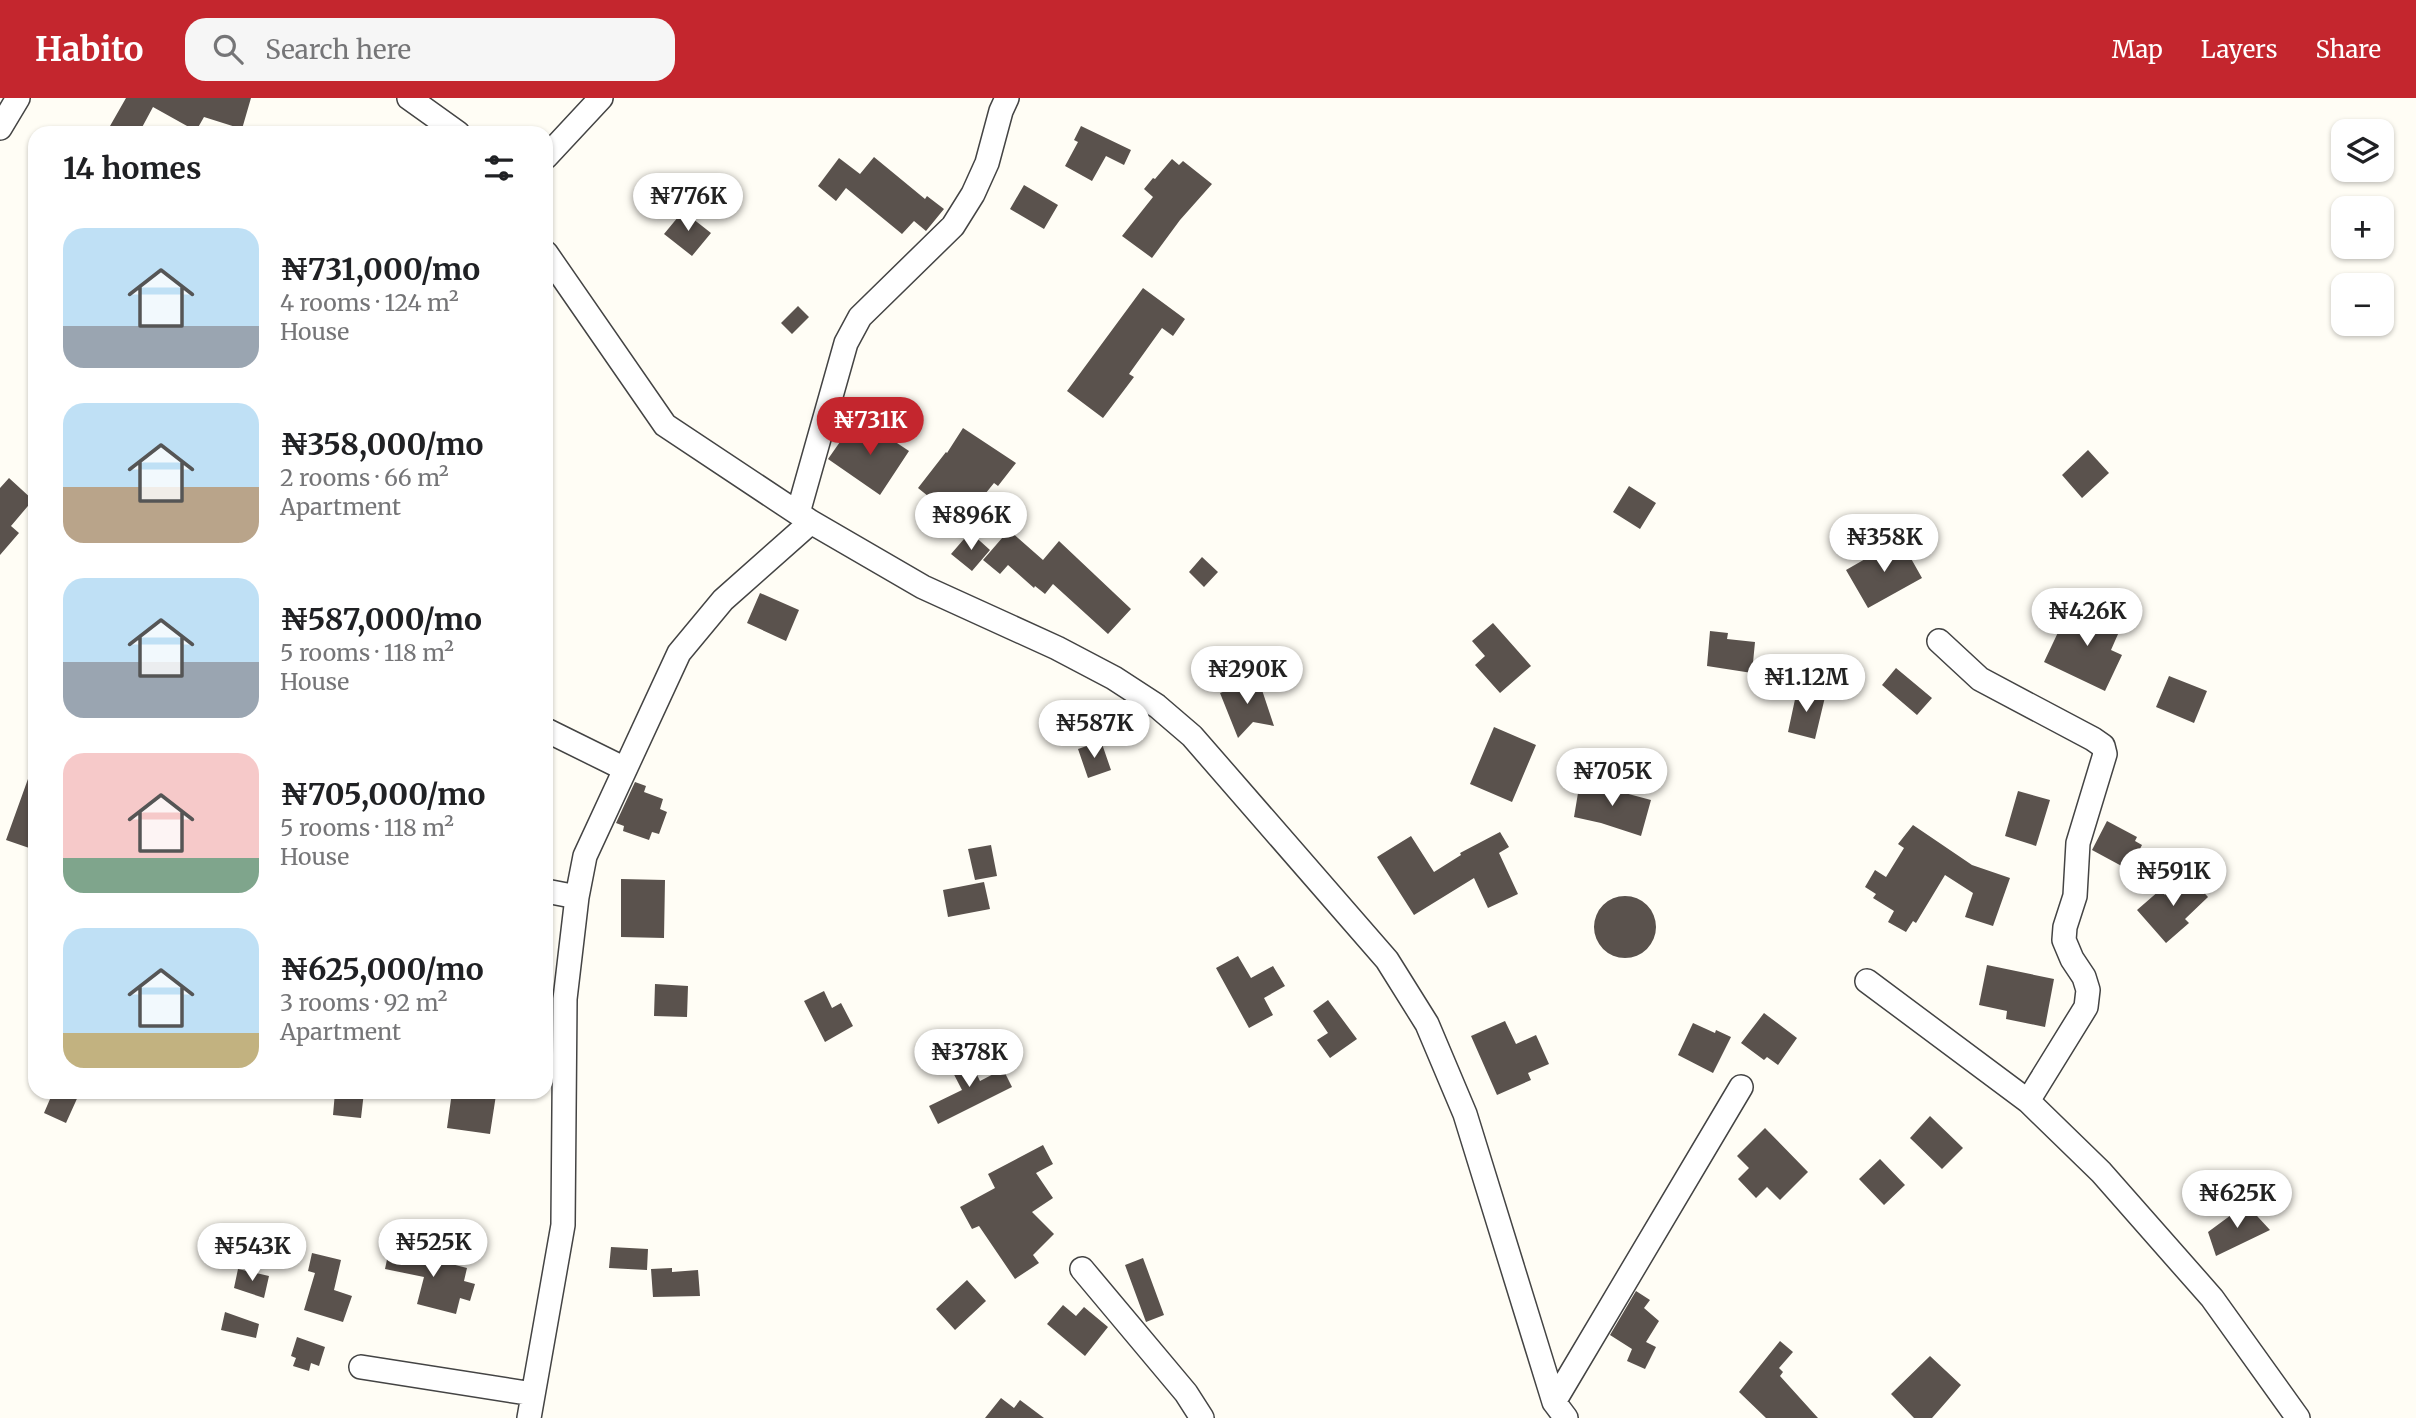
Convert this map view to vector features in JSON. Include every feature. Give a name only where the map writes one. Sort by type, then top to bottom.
[{"type":"street","points":[[409,98],[448,126]]},
{"type":"street","points":[[553,149],[600,98]]},
{"type":"street","points":[[529,1418],[563,1225],[565,999],[577,897],[585,856],[679,653],[723,600],[804,518],[846,343],[860,317],[953,226],[973,194],[987,163],[1007,98]]},
{"type":"street","points":[[0,128],[15,99]]},
{"type":"street","points":[[553,263],[665,425],[804,518],[923,587],[1057,648],[1114,678],[1157,706],[1192,736],[1387,960],[1427,1024],[1465,1114],[1560,1410]]},
{"type":"street","points":[[1938,641],[1980,679],[2094,739],[2103,746],[2105,754],[2078,843],[2075,896],[2065,927],[2064,940],[2084,977],[2088,990],[2086,1007],[2028,1101]]},
{"type":"street","points":[[553,733],[625,769]]},
{"type":"street","points":[[553,892],[577,897]]},
{"type":"street","points":[[1867,981],[2028,1101],[2101,1172],[2211,1297],[2298,1418]]},
{"type":"street","points":[[1560,1410],[1741,1087]]},
{"type":"street","points":[[1082,1269],[1186,1393],[1202,1418]]},
{"type":"street","points":[[361,1367],[533,1394]]},
{"type":"building","points":[[126,98],[251,98],[243,126],[232,126],[204,117],[199,126],[187,126],[153,107],[143,126],[110,126]]},
{"type":"building","points":[[1081,126],[1131,150],[1124,165],[1106,156],[1092,181],[1065,166],[1078,142],[1074,140]]},
{"type":"building","points":[[874,157],[925,199],[927,196],[944,209],[926,231],[914,221],[902,234],[846,188],[836,201],[818,186],[839,158],[860,174]]},
{"type":"building","points":[[1172,159],[1179,165],[1183,161],[1212,184],[1180,220],[1152,258],[1122,236],[1153,197],[1144,189]]},
{"type":"building","points":[[1024,185],[1058,205],[1044,229],[1010,209]]},
{"type":"building","points":[[683,211],[711,233],[692,256],[664,234]]},
{"type":"building","points":[[1143,288],[1185,319],[1173,336],[1162,328],[1129,374],[1134,377],[1103,418],[1067,391]]},
{"type":"building","points":[[798,306],[809,317],[792,334],[781,323]]},
{"type":"building","points":[[864,421],[909,451],[880,495],[828,459],[842,439],[849,443]]},
{"type":"building","points":[[963,428],[1016,463],[998,486],[994,483],[965,519],[947,505],[944,509],[918,488],[947,453]]},
{"type":"building","points":[[2088,450],[2109,473],[2082,498],[2062,475]]},
{"type":"building","points":[[9,478],[28,495],[28,506],[11,526],[19,533],[0,555],[0,488]]},
{"type":"building","points":[[1629,486],[1656,503],[1640,529],[1613,512]]},
{"type":"building","points":[[1009,530],[1043,560],[1059,541],[1131,609],[1108,634],[1053,584],[1045,594],[1008,565],[1000,574],[983,560]]},
{"type":"building","points":[[970,532],[990,550],[972,571],[951,554]]},
{"type":"building","points":[[1900,539],[1922,578],[1868,608],[1846,570]]},
{"type":"building","points":[[1202,557],[1218,572],[1204,587],[1189,572]]},
{"type":"building","points":[[760,593],[799,610],[786,641],[747,623]]},
{"type":"building","points":[[2078,604],[2122,625],[2111,650],[2122,655],[2105,691],[2044,662],[2061,626],[2067,629]]},
{"type":"building","points":[[1493,623],[1531,666],[1500,693],[1475,665],[1485,656],[1472,641]]},
{"type":"building","points":[[1710,631],[1728,633],[1727,639],[1755,642],[1752,673],[1707,666]]},
{"type":"building","points":[[1896,668],[1932,698],[1917,715],[1882,685]]},
{"type":"building","points":[[2169,676],[2207,691],[2194,723],[2156,707]]},
{"type":"building","points":[[1258,678],[1274,726],[1253,722],[1238,738],[1220,693]]},
{"type":"building","points":[[1797,690],[1825,697],[1815,739],[1788,732]]},
{"type":"building","points":[[1494,727],[1536,745],[1512,802],[1470,784]]},
{"type":"building","points":[[1101,741],[1111,770],[1088,778],[1078,749]]},
{"type":"building","points":[[28,779],[28,848],[6,840]]},
{"type":"building","points":[[1580,781],[1651,800],[1641,836],[1574,817]]},
{"type":"building","points":[[635,782],[646,786],[644,792],[663,799],[660,809],[667,812],[659,834],[652,832],[649,840],[623,831],[624,826],[616,823]]},
{"type":"building","points":[[2018,791],[2050,800],[2036,846],[2005,836]]},
{"type":"building","points":[[2107,821],[2137,837],[2135,841],[2142,845],[2129,870],[2092,850]]},
{"type":"building","points":[[1913,825],[1972,865],[2010,878],[1993,926],[1965,917],[1973,893],[1945,875],[1916,923],[1913,921],[1906,932],[1888,922],[1894,911],[1873,898],[1876,894],[1865,887],[1875,870],[1886,877],[1904,848],[1898,844]]},
{"type":"building","points":[[1500,832],[1509,847],[1499,853],[1518,894],[1488,908],[1474,878],[1414,915],[1377,857],[1411,836],[1434,872],[1461,855],[1460,853]]},
{"type":"building","points":[[991,845],[997,876],[975,880],[968,849]]},
{"type":"building","points":[[2187,874],[2208,897],[2185,919],[2189,923],[2166,943],[2137,910],[2160,890],[2165,895]]},
{"type":"building","points":[[621,879],[665,880],[664,938],[621,937]]},
{"type":"building","points":[[984,882],[990,909],[948,917],[943,890]]},
{"type":"building","points":[[1625,896],[1647,905],[1656,927],[1647,949],[1625,958],[1603,949],[1594,927],[1603,905]]},
{"type":"building","points":[[1238,956],[1251,978],[1273,966],[1285,986],[1264,998],[1273,1015],[1249,1028],[1216,968]]},
{"type":"building","points":[[1987,965],[2054,979],[2045,1027],[2006,1019],[2007,1011],[1979,1005]]},
{"type":"building","points":[[655,984],[688,986],[687,1017],[654,1016]]},
{"type":"building","points":[[824,991],[832,1008],[841,1003],[853,1026],[825,1042],[804,1001]]},
{"type":"building","points":[[1328,1000],[1357,1039],[1330,1058],[1317,1040],[1328,1033],[1313,1011]]},
{"type":"building","points":[[1764,1013],[1797,1038],[1778,1065],[1767,1057],[1764,1060],[1741,1043]]},
{"type":"building","points":[[1505,1021],[1516,1044],[1536,1035],[1549,1064],[1528,1073],[1531,1080],[1497,1095],[1471,1036]]},
{"type":"building","points":[[1693,1023],[1731,1037],[1713,1073],[1678,1055]]},
{"type":"building","points":[[966,1052],[980,1081],[1003,1069],[1012,1087],[938,1124],[929,1106],[962,1090],[947,1061]]},
{"type":"building","points":[[50,1099],[77,1099],[66,1123],[44,1113]]},
{"type":"building","points":[[334,1099],[363,1099],[361,1118],[333,1115]]},
{"type":"building","points":[[451,1099],[495,1099],[490,1134],[447,1128]]},
{"type":"building","points":[[1930,1116],[1963,1148],[1942,1169],[1910,1138]]},
{"type":"building","points":[[1765,1128],[1808,1172],[1780,1200],[1767,1187],[1756,1198],[1738,1179],[1749,1168],[1737,1156]]},
{"type":"building","points":[[1043,1145],[1053,1164],[1036,1173],[1053,1198],[1032,1212],[1054,1234],[1033,1255],[1039,1263],[1015,1279],[979,1226],[972,1229],[960,1207],[995,1188],[988,1174]]},
{"type":"building","points":[[1880,1159],[1905,1185],[1884,1205],[1859,1179]]},
{"type":"building","points":[[2246,1204],[2270,1230],[2216,1256],[2208,1232]]},
{"type":"building","points":[[390,1245],[406,1249],[405,1252],[467,1268],[464,1281],[475,1284],[470,1301],[460,1298],[456,1314],[417,1304],[424,1277],[385,1269]]},
{"type":"building","points":[[611,1247],[648,1249],[647,1270],[609,1268]]},
{"type":"building","points":[[312,1253],[341,1260],[334,1290],[352,1296],[343,1322],[304,1310],[315,1273],[308,1271]]},
{"type":"building","points":[[1143,1258],[1164,1315],[1146,1322],[1125,1265]]},
{"type":"building","points":[[672,1268],[672,1272],[698,1270],[700,1296],[653,1297],[651,1269]]},
{"type":"building","points":[[238,1269],[269,1276],[264,1298],[234,1288]]},
{"type":"building","points":[[967,1280],[986,1301],[955,1330],[936,1309]]},
{"type":"building","points":[[1636,1291],[1650,1300],[1644,1308],[1659,1321],[1646,1342],[1656,1347],[1645,1369],[1627,1361],[1632,1349],[1610,1335]]},
{"type":"building","points":[[1063,1305],[1076,1316],[1084,1307],[1108,1327],[1085,1356],[1047,1324]]},
{"type":"building","points":[[225,1312],[259,1324],[256,1338],[221,1330]]},
{"type":"building","points":[[297,1337],[325,1347],[319,1366],[311,1363],[309,1371],[293,1366],[296,1358],[291,1356]]},
{"type":"building","points":[[1780,1341],[1793,1352],[1779,1368],[1783,1372],[1780,1376],[1818,1418],[1766,1418],[1739,1392]]},
{"type":"building","points":[[1930,1356],[1961,1385],[1932,1418],[1914,1418],[1891,1394]]},
{"type":"building","points":[[1001,1398],[1014,1408],[1020,1400],[1044,1418],[985,1418]]}]
